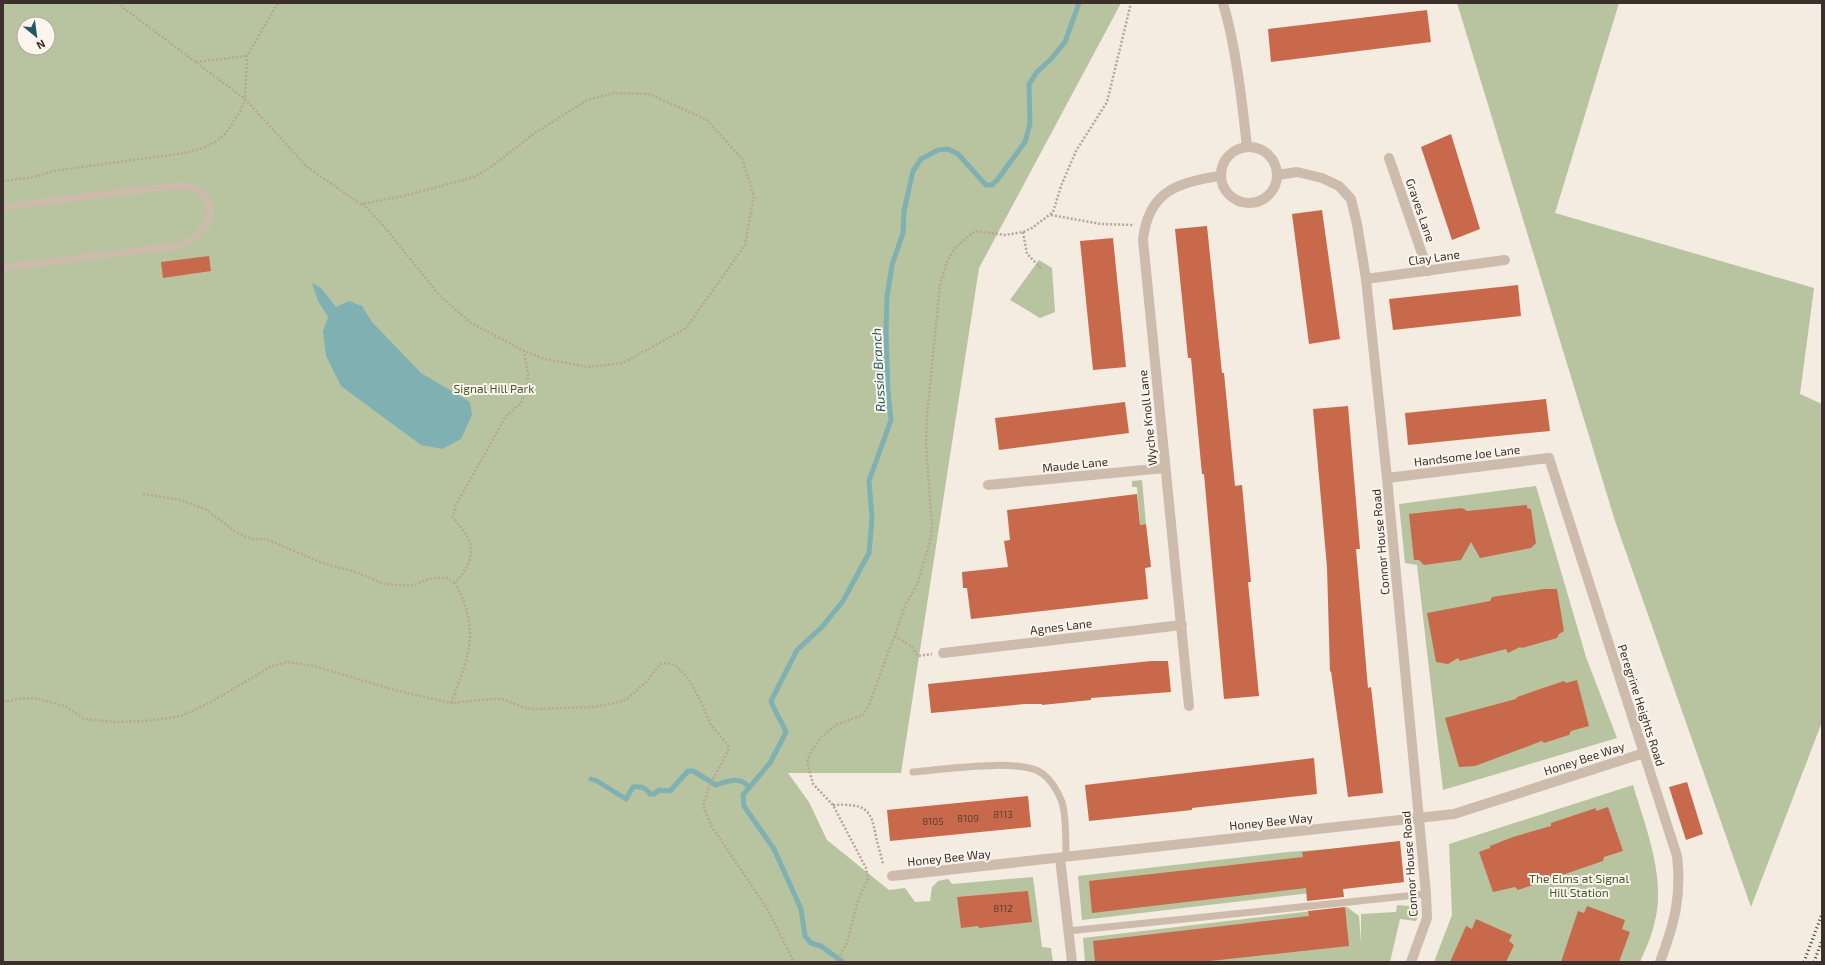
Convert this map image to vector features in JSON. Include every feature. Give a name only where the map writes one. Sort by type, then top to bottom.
[{"type":"street","points":[[1225,3],[1244,119],[1247,147]]},
{"type":"street","points":[[1247,147],[1256,147],[1268,154],[1276,166],[1277,175],[1276,185],[1271,193],[1254,203],[1245,203],[1235,200],[1222,186],[1220,176],[1221,168],[1230,153],[1247,147]]},
{"type":"street","name":"Graves Lane","points":[[1389,158],[1428,271]]},
{"type":"street","name":"Connor House Road","points":[[1277,175],[1297,172],[1322,178],[1338,186],[1351,199],[1366,279],[1387,478],[1426,894],[1427,918],[1411,962]]},
{"type":"street","name":"Wyche Knoll Lane","points":[[1189,706],[1143,240],[1144,225],[1153,206],[1171,188],[1184,183],[1220,176]]},
{"type":"street","name":"Clay Lane","points":[[1366,279],[1505,260]]},
{"type":"street","name":"Handsome Joe Lane","points":[[1387,478],[1550,458]]},
{"type":"street","name":"Peregrine Heights Road","points":[[1550,458],[1677,856],[1680,890],[1676,911],[1660,962]]},
{"type":"street","name":"Maude Lane","points":[[988,485],[1166,468]]},
{"type":"street","name":"Agnes Lane","points":[[943,652],[1182,625]]},
{"type":"street","name":"Honey Bee Way","points":[[892,876],[1454,814],[1644,753]]},
{"type":"street","points":[[1063,857],[1068,931],[1072,962]]},
{"type":"lane","points":[[3,207],[181,185],[195,189],[202,194],[207,200],[210,211],[209,220],[203,232],[193,241],[182,245],[3,268]]},
{"type":"lane","points":[[913,772],[1021,765],[1043,773],[1056,790],[1062,803],[1063,857]]},
{"type":"lane","points":[[1068,931],[1426,894]]},
{"type":"path","points":[[117,3],[245,99],[306,166],[362,205],[363,204],[387,230],[439,295],[455,310],[486,332],[524,351],[545,359],[589,367],[623,363],[686,328],[745,245],[754,196],[742,160],[707,120],[649,94],[613,92],[587,100],[535,133],[492,166],[474,177],[403,196],[363,204]]},
{"type":"path","points":[[3,181],[34,177],[53,171],[185,153],[218,141],[226,133],[241,110],[245,99],[247,56],[278,3]]},
{"type":"path","points":[[836,962],[844,950],[858,900],[868,879],[866,868],[833,805],[813,784],[807,762],[810,754],[821,737],[836,726],[863,715],[869,705],[906,604],[917,584],[930,542],[932,527],[926,452],[927,416],[940,284],[948,258],[956,247],[975,231],[1005,235],[1023,232],[1050,215],[1056,204],[1060,186],[1076,151],[1107,102],[1132,3]]},
{"type":"path","points":[[196,62],[247,56]]},
{"type":"path","points":[[1050,215],[1101,224],[1144,225]]},
{"type":"path","points":[[1023,232],[1027,254],[1040,267],[1038,269]]},
{"type":"path","points":[[455,584],[465,571],[470,556],[470,543],[453,517],[455,507],[506,416],[521,403],[526,390],[528,375],[524,351]]},
{"type":"path","points":[[143,494],[181,500],[205,509],[236,532],[251,539],[266,539],[322,563],[353,571],[385,584],[411,586],[432,578],[447,578],[455,584],[466,611],[470,630],[470,645],[451,702]]},
{"type":"path","points":[[895,636],[911,646],[918,656],[943,652]]},
{"type":"path","points":[[3,702],[25,698],[39,699],[65,706],[84,719],[114,722],[147,721],[181,716],[210,702],[272,666],[288,662],[314,666],[395,690],[451,702],[490,698],[503,699],[525,708],[536,710],[594,707],[619,702],[626,699],[647,681],[660,664],[668,663],[676,666],[688,678],[700,700],[711,726],[727,744],[729,749],[709,787],[703,806],[712,827],[768,910],[794,962]]},
{"type":"path","points":[[833,805],[858,806],[868,811],[873,817],[875,824],[883,864]]},
{"type":"green space","name":"Signal Hill Park","points":[[3,3],[1121,3],[979,268],[901,773],[788,773],[809,802],[827,840],[889,890],[905,888],[915,902],[930,901],[932,887],[938,881],[948,879],[952,884],[1033,877],[1042,947],[1051,948],[1053,962],[3,962]]},
{"type":"green space","points":[[1457,3],[1619,3],[1555,213],[1814,288],[1800,394],[1822,404],[1822,722],[1751,907],[1615,521]]},
{"type":"green space","points":[[1039,260],[1052,268],[1055,312],[1040,318],[1010,300]]},
{"type":"green space","points":[[1142,480],[1146,524],[1140,525],[1137,487],[1132,487],[1132,481]]},
{"type":"green space","points":[[1536,486],[1586,657],[1617,738],[1443,790],[1417,565],[1405,563],[1399,504]]},
{"type":"green space","name":"The Elms at Signal Hill Station","points":[[1633,785],[1649,837],[1658,890],[1654,925],[1650,939],[1640,962],[1434,962],[1452,915],[1449,844]]},
{"type":"green space","points":[[1398,844],[1403,882],[1082,920],[1078,876],[1288,852]]},
{"type":"green space","points":[[1397,905],[1410,906],[1419,914],[1416,921],[1400,919],[1390,962],[1085,962],[1083,938],[1347,907],[1359,916],[1361,943],[1361,914],[1396,912]]},
{"type":"water","points":[[312,283],[321,288],[336,307],[349,301],[362,306],[372,322],[421,373],[470,402],[472,415],[461,439],[442,449],[421,445],[341,386],[326,356],[323,331],[328,317],[318,301]]},
{"type":"building","points":[[1427,10],[1431,42],[1271,62],[1268,29]]},
{"type":"building","points":[[1451,134],[1480,229],[1452,240],[1421,147]]},
{"type":"building","points":[[1322,210],[1340,339],[1309,344],[1292,214]]},
{"type":"building","points":[[1207,226],[1235,486],[1242,485],[1251,582],[1248,582],[1259,696],[1224,699],[1204,474],[1202,474],[1191,358],[1188,358],[1175,229]]},
{"type":"building","points":[[1113,238],[1126,367],[1093,370],[1080,241]]},
{"type":"building","points":[[209,256],[211,271],[163,278],[161,262]]},
{"type":"building","points":[[1518,285],[1521,316],[1393,330],[1389,299]]},
{"type":"building","points":[[1546,399],[1550,431],[1408,445],[1405,413]]},
{"type":"building","points":[[1125,402],[1129,433],[999,450],[995,418]]},
{"type":"building","points":[[1348,406],[1360,549],[1356,549],[1368,688],[1371,687],[1383,793],[1348,797],[1331,671],[1330,672],[1327,567],[1313,409]]},
{"type":"building","points":[[1137,494],[1140,525],[1146,524],[1151,567],[1145,568],[1148,599],[971,619],[967,588],[963,588],[962,572],[1008,567],[1004,541],[1010,540],[1007,510]]},
{"type":"building","points":[[1527,505],[1527,508],[1531,509],[1536,543],[1531,548],[1480,558],[1471,542],[1461,560],[1424,565],[1419,560],[1414,560],[1409,514],[1462,508],[1467,511]]},
{"type":"building","points":[[1544,589],[1557,589],[1564,631],[1559,634],[1557,638],[1522,648],[1520,647],[1508,653],[1506,649],[1460,661],[1458,658],[1448,664],[1436,662],[1427,613],[1490,601],[1492,597]]},
{"type":"building","points":[[1151,661],[1168,661],[1171,692],[1091,698],[1091,700],[1042,705],[1025,704],[931,713],[928,684]]},
{"type":"building","points":[[1577,680],[1589,726],[1571,731],[1569,735],[1544,743],[1542,741],[1475,766],[1459,767],[1445,718],[1516,699],[1517,697],[1564,681],[1566,683]]},
{"type":"building","points":[[1314,758],[1317,794],[1089,821],[1085,785]]},
{"type":"building","points":[[1687,782],[1703,834],[1686,840],[1669,787]]},
{"type":"building","points":[[1028,796],[1031,827],[890,841],[887,810]]},
{"type":"building","points":[[1608,807],[1623,851],[1604,857],[1603,861],[1518,890],[1515,887],[1493,892],[1479,852],[1513,837],[1551,826],[1551,823],[1596,808],[1596,811]]},
{"type":"building","points":[[1400,841],[1404,882],[1343,889],[1344,897],[1307,901],[1306,888],[1092,913],[1089,881],[1303,857],[1302,852]]},
{"type":"building","points":[[1028,891],[1032,922],[979,928],[978,926],[961,928],[957,897]]},
{"type":"building","points":[[1587,906],[1625,920],[1622,929],[1630,932],[1619,962],[1561,962],[1578,911],[1584,913]]},
{"type":"building","points":[[1345,907],[1349,946],[1201,962],[1095,962],[1093,941],[1309,916],[1308,911]]},
{"type":"building","points":[[1476,919],[1512,935],[1509,941],[1514,945],[1506,962],[1450,962],[1466,926],[1472,929]]},
{"type":"waterway","name":"Russia Branch","points":[[843,962],[821,946],[811,943],[805,936],[801,909],[774,849],[744,806],[743,795],[770,763],[786,732],[771,701],[797,650],[822,627],[843,601],[869,553],[872,518],[869,481],[891,420],[888,391],[886,331],[887,297],[892,265],[903,233],[904,211],[913,171],[921,159],[938,150],[948,149],[958,154],[986,185],[992,185],[998,179],[1025,142],[1030,124],[1029,84],[1037,72],[1051,59],[1065,42],[1079,3]]},
{"type":"waterway","points":[[591,779],[597,781],[626,799],[633,787],[643,788],[650,794],[654,794],[659,790],[670,791],[688,771],[693,771],[716,785],[737,780],[749,787]]},
{"type":"railway","points":[[1804,962],[1822,914]]},
{"type":"railway","points":[[1814,962],[1822,940]]}]
